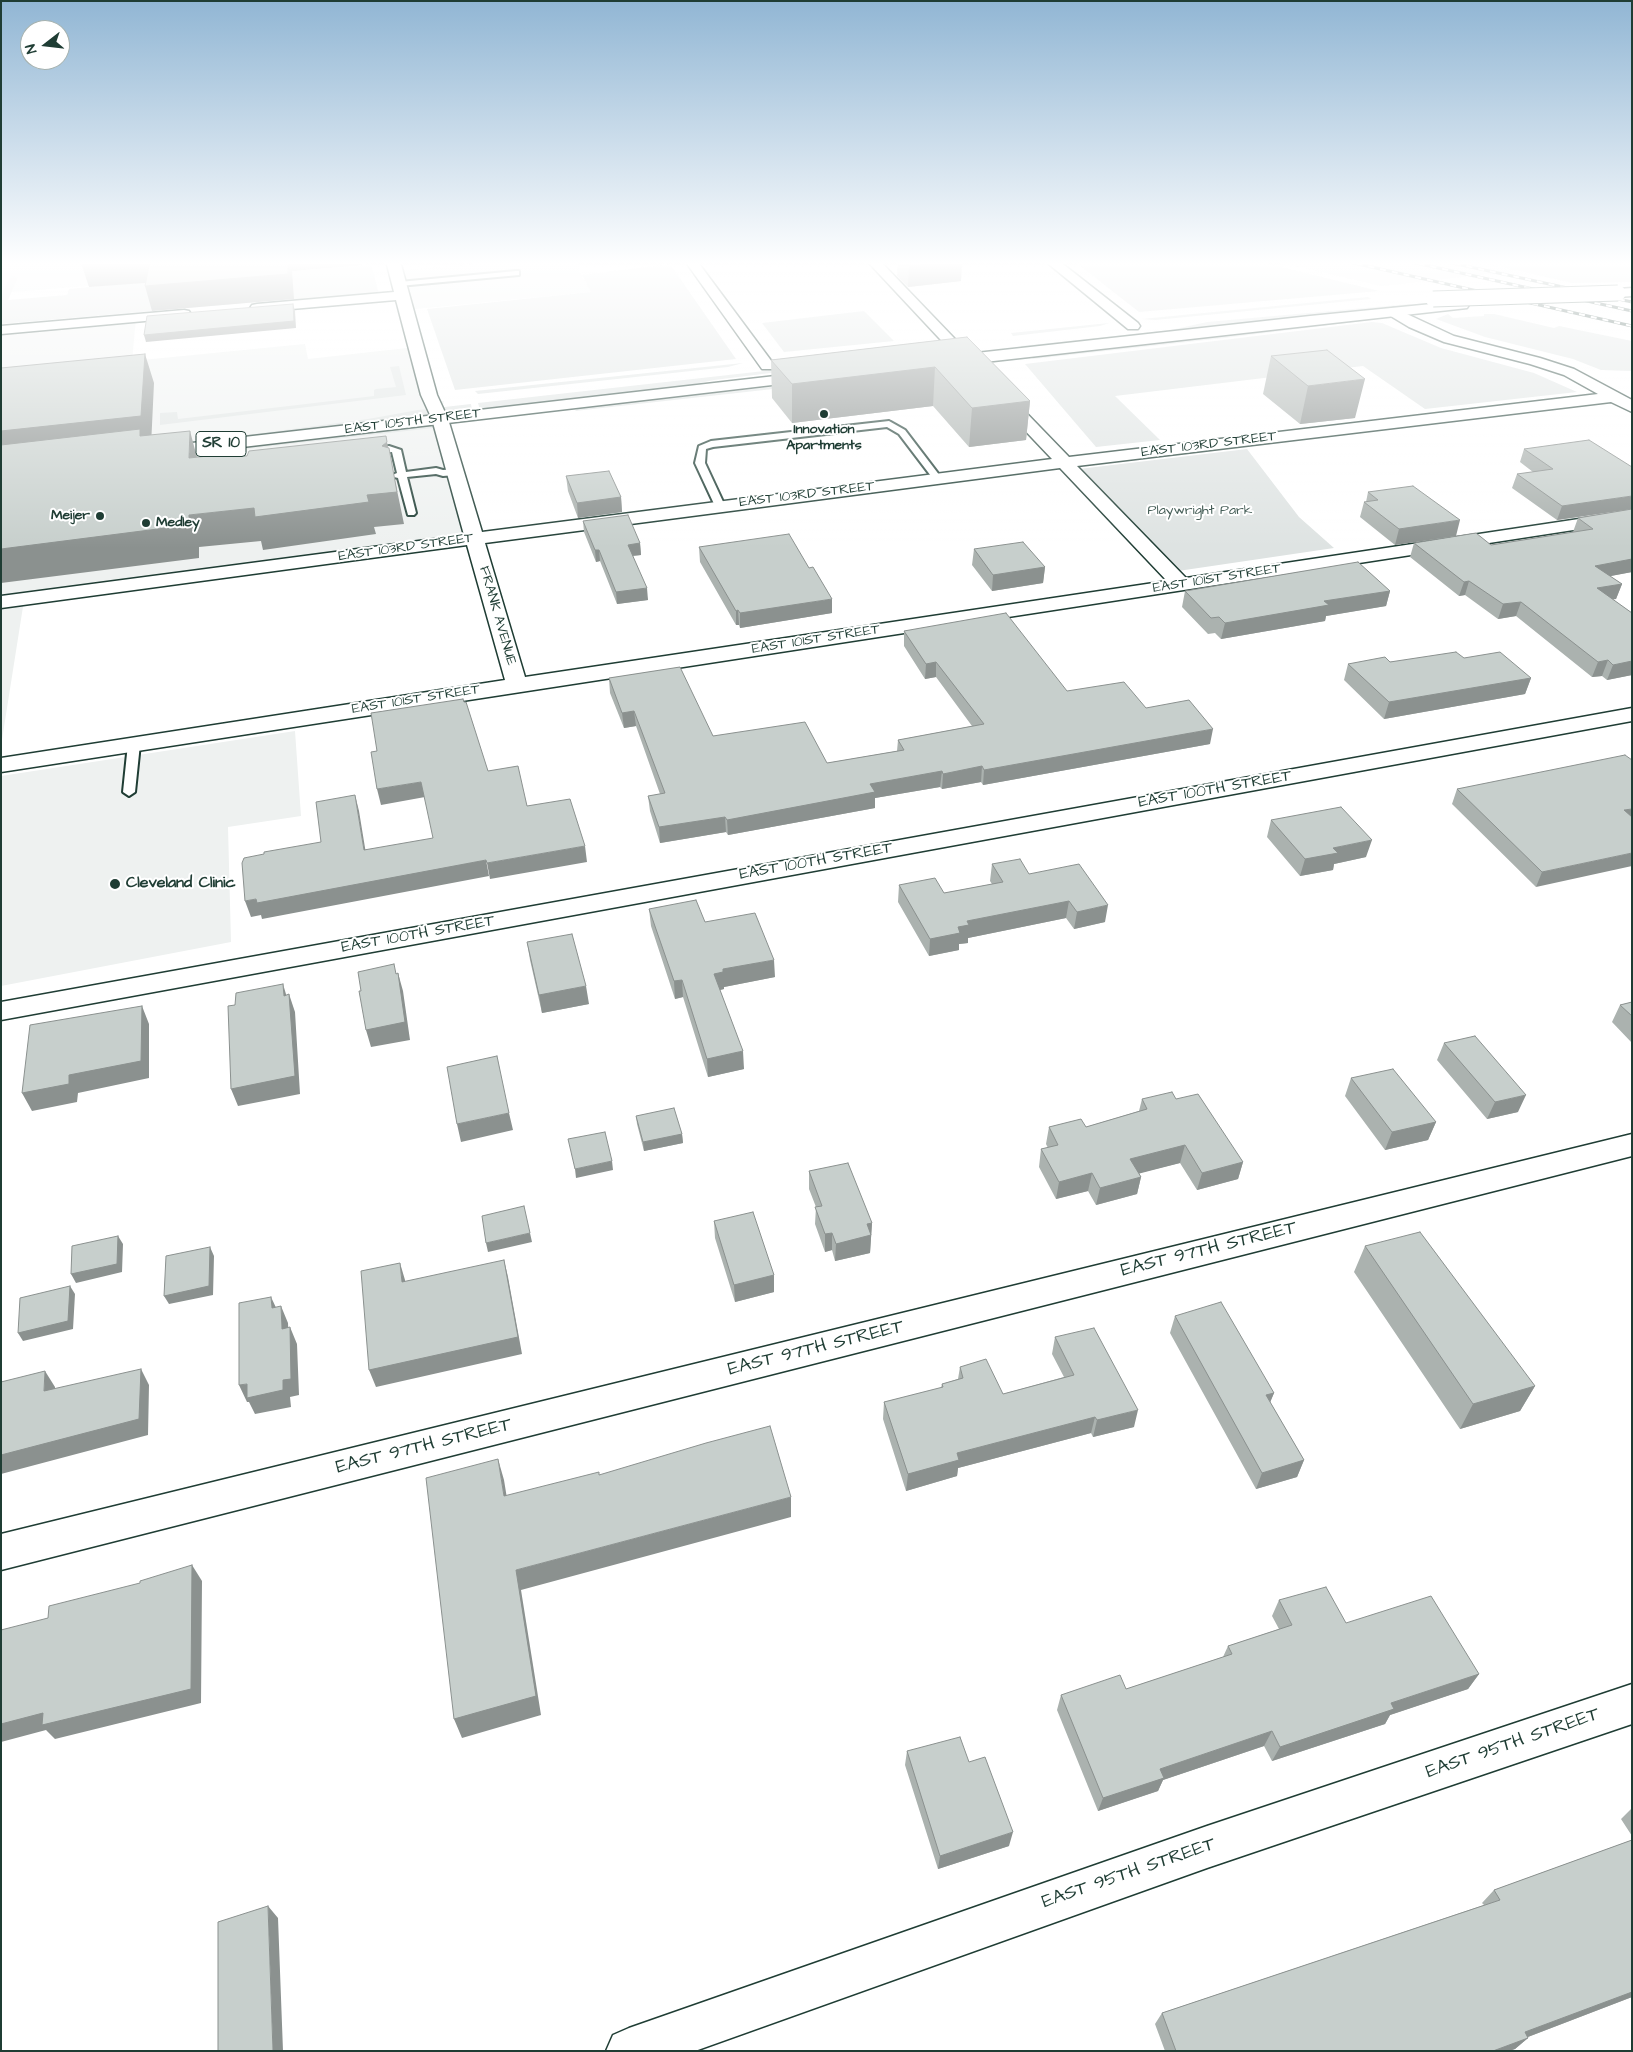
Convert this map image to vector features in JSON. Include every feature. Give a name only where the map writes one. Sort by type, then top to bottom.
[{"type":"street","name":"FRANK AVENUE","points":[[422,357],[439,408],[449,472],[475,538],[517,685]]},
{"type":"street","points":[[759,357],[766,366]]},
{"type":"street","points":[[937,363],[954,357]]},
{"type":"street","points":[[972,357],[981,374]]},
{"type":"street","points":[[1518,357],[1569,372],[1632,407]]},
{"type":"street","points":[[747,368],[786,364]]},
{"type":"street","name":"EAST 105TH STREET","points":[[138,454],[439,408],[829,375]]},
{"type":"street","points":[[995,389],[1181,584]]},
{"type":"street","name":"EAST 103RD STREET","points":[[1,602],[937,478],[1614,397]]},
{"type":"street","name":"EAST 105TH STREET","points":[[413,405],[439,408]]},
{"type":"street","name":"EAST 101ST STREET","points":[[1,765],[1632,516]]},
{"type":"street","name":"EAST 100TH STREET","points":[[1,1011],[1632,714]]},
{"type":"street","name":"EAST 97TH STREET","points":[[1,1552],[1632,1145]]},
{"type":"street","name":"EAST 95TH STREET","points":[[629,2051],[1217,1844],[1632,1704]]},
{"type":"lane","points":[[720,506],[700,463],[702,448],[721,443],[880,424],[895,427],[902,432],[937,478]]},
{"type":"lane","points":[[361,452],[396,450],[399,479],[411,514]]},
{"type":"lane","points":[[399,479],[438,478],[449,472]]},
{"type":"lane","points":[[129,792],[134,744]]},
{"type":"shaded area","points":[[1,357],[132,357],[132,361],[175,357],[308,357],[308,359],[328,357],[419,357],[432,403],[444,401],[440,419],[464,534],[25,594],[1,746]]},
{"type":"shaded area","name":"Cleveland Clinic","points":[[295,731],[301,816],[228,827],[231,942],[1,986],[1,776]]},
{"type":"green space","points":[[444,357],[734,357],[736,359],[455,390]]},
{"type":"green space","points":[[1031,357],[1033,357],[1053,357],[1033,359]]},
{"type":"green space","points":[[1085,357],[1474,357],[1534,373],[1577,392],[1425,409],[1363,366],[1115,396],[1160,440],[1096,447],[1025,364]]},
{"type":"green space","points":[[1564,357],[1632,357],[1632,371],[1601,370]]},
{"type":"green space","points":[[743,363],[728,367],[478,394],[475,391]]},
{"type":"green space","points":[[399,366],[406,395],[160,425],[160,413],[177,412],[178,419],[374,396],[374,390],[376,389],[396,387],[390,367]]},
{"type":"green space","points":[[809,366],[811,368],[714,380],[675,388],[480,410],[478,403]]},
{"type":"green space","points":[[779,386],[782,388],[575,411],[578,408]]},
{"type":"green space","points":[[471,404],[472,411],[164,446],[368,419],[418,410]]},
{"type":"green space","points":[[438,424],[442,427],[76,468],[79,466]]},
{"type":"green space","name":"Playwright Park","points":[[1247,449],[1299,517],[1334,548],[1178,571],[1079,469]]},
{"type":"building","points":[[117,357],[145,357],[141,416],[1,431],[1,368]]},
{"type":"building","points":[[799,357],[986,357],[1030,401],[972,408],[935,367],[792,384],[771,360]]},
{"type":"building","points":[[1272,357],[1336,357],[1365,379],[1308,386]]},
{"type":"building","points":[[140,429],[140,436],[190,431],[189,458],[237,453],[241,456],[247,456],[249,451],[386,436],[387,442],[382,446],[389,448],[397,492],[367,495],[369,502],[255,517],[254,508],[189,515],[189,525],[1,549],[1,445]]},
{"type":"building","points":[[1589,440],[1632,467],[1632,496],[1562,506],[1517,474],[1553,469],[1524,449]]},
{"type":"building","points":[[609,471],[621,497],[577,503],[566,476]]},
{"type":"building","points":[[1413,486],[1460,520],[1399,529],[1364,502],[1378,500],[1368,492]]},
{"type":"building","points":[[1632,509],[1632,559],[1595,566],[1622,584],[1597,588],[1632,613],[1632,661],[1613,665],[1608,660],[1598,662],[1521,602],[1503,604],[1469,581],[1464,582],[1414,543],[1476,533],[1491,545],[1593,529],[1578,518]]},
{"type":"building","points":[[628,515],[640,543],[628,545],[647,588],[616,592],[599,550],[595,550],[583,521]]},
{"type":"building","points":[[789,534],[809,568],[813,567],[832,599],[740,613],[738,610],[736,611],[699,547]]},
{"type":"building","points":[[1023,542],[1045,567],[993,575],[974,549]]},
{"type":"building","points":[[1358,562],[1390,591],[1324,601],[1329,605],[1225,623],[1219,617],[1211,618],[1185,591]]},
{"type":"building","points":[[1006,613],[1067,691],[1124,682],[1146,708],[1189,700],[1213,729],[984,770],[982,766],[943,774],[942,771],[870,784],[875,792],[727,820],[725,817],[659,827],[648,796],[665,793],[634,711],[622,713],[609,678],[680,667],[713,736],[805,722],[827,763],[904,750],[898,740],[984,724],[936,662],[926,664],[904,631]]},
{"type":"building","points":[[1456,652],[1464,658],[1500,652],[1531,678],[1389,702],[1348,664],[1385,657],[1390,662]]},
{"type":"building","points":[[463,699],[466,702],[488,771],[518,766],[527,806],[570,799],[585,846],[487,863],[486,860],[257,903],[256,899],[245,901],[242,863],[244,858],[264,854],[264,852],[321,842],[316,802],[355,795],[364,850],[433,838],[421,782],[377,789],[371,752],[377,751],[371,713]]},
{"type":"building","points":[[1625,755],[1632,760],[1632,809],[1624,810],[1632,817],[1632,853],[1542,872],[1457,789]]},
{"type":"building","points":[[1341,807],[1372,840],[1333,848],[1338,853],[1305,859],[1271,820]]},
{"type":"building","points":[[1020,859],[1029,874],[1079,864],[1108,905],[1077,912],[1069,901],[967,921],[969,925],[958,927],[960,933],[930,939],[899,885],[935,878],[944,893],[1003,882],[992,864]]},
{"type":"building","points":[[696,900],[705,922],[755,913],[774,960],[723,969],[723,972],[714,974],[743,1051],[707,1059],[682,980],[674,981],[649,909]]},
{"type":"building","points":[[572,934],[586,986],[539,995],[527,942]]},
{"type":"building","points":[[394,964],[396,974],[398,973],[405,1022],[366,1030],[359,991],[361,991],[358,972]]},
{"type":"building","points":[[283,984],[284,996],[289,994],[295,1076],[231,1089],[228,1006],[235,1005],[236,993]]},
{"type":"building","points":[[1632,1002],[1632,1016],[1620,1005]]},
{"type":"building","points":[[142,1006],[141,1061],[69,1075],[69,1084],[22,1093],[30,1025]]},
{"type":"building","points":[[1475,1036],[1526,1095],[1495,1102],[1444,1043]]},
{"type":"building","points":[[497,1056],[509,1113],[457,1124],[447,1067]]},
{"type":"building","points":[[1393,1069],[1436,1122],[1392,1132],[1351,1078]]},
{"type":"building","points":[[1172,1092],[1176,1099],[1198,1094],[1243,1162],[1202,1173],[1185,1145],[1130,1159],[1141,1177],[1100,1188],[1092,1173],[1059,1182],[1041,1149],[1058,1145],[1049,1127],[1081,1119],[1086,1127],[1147,1109],[1142,1099]]},
{"type":"building","points":[[674,1108],[682,1134],[643,1142],[636,1116]]},
{"type":"building","points":[[605,1132],[612,1161],[575,1169],[568,1139]]},
{"type":"building","points":[[848,1163],[872,1223],[867,1224],[871,1235],[836,1244],[832,1233],[825,1234],[815,1207],[822,1206],[809,1171]]},
{"type":"building","points":[[524,1206],[530,1233],[486,1243],[482,1216]]},
{"type":"building","points":[[753,1212],[774,1275],[734,1285],[714,1221]]},
{"type":"building","points":[[1420,1232],[1535,1386],[1473,1404],[1365,1246]]},
{"type":"building","points":[[118,1236],[117,1264],[71,1274],[72,1246]]},
{"type":"building","points":[[210,1247],[209,1286],[164,1296],[166,1256]]},
{"type":"building","points":[[504,1260],[518,1337],[369,1370],[361,1271],[400,1263],[402,1282]]},
{"type":"building","points":[[70,1286],[68,1321],[18,1333],[20,1298]]},
{"type":"building","points":[[271,1297],[272,1308],[281,1306],[282,1329],[290,1327],[291,1379],[283,1380],[283,1390],[247,1398],[247,1384],[239,1385],[239,1303]]},
{"type":"building","points":[[1221,1302],[1274,1393],[1266,1395],[1304,1460],[1262,1473],[1175,1316]]},
{"type":"building","points":[[1094,1328],[1138,1410],[1097,1420],[1095,1417],[957,1453],[959,1460],[908,1474],[884,1402],[943,1387],[942,1384],[963,1378],[960,1367],[986,1359],[1003,1394],[1074,1375],[1055,1337]]},
{"type":"building","points":[[141,1369],[139,1419],[1,1455],[1,1382],[45,1371],[44,1391]]},
{"type":"building","points":[[770,1426],[791,1497],[516,1570],[536,1696],[454,1719],[426,1478],[498,1459],[504,1496],[599,1472],[599,1475]]},
{"type":"building","points":[[192,1565],[191,1689],[42,1725],[43,1713],[1,1724],[1,1630],[48,1618],[49,1606],[140,1583],[140,1581]]},
{"type":"building","points":[[1326,1587],[1346,1623],[1431,1596],[1479,1674],[1391,1703],[1394,1709],[1280,1747],[1272,1731],[1160,1769],[1164,1778],[1103,1798],[1061,1695],[1120,1675],[1126,1689],[1232,1654],[1228,1646],[1292,1625],[1279,1600]]},
{"type":"building","points":[[960,1737],[969,1762],[985,1757],[1013,1832],[940,1856],[907,1751]]},
{"type":"building","points":[[1632,1840],[1632,1992],[1525,2032],[1528,2038],[1493,2051],[1176,2051],[1162,2013],[1500,1900],[1494,1890]]},
{"type":"building","points":[[268,1906],[273,2051],[218,2051],[218,1922]]},
{"type":"place","name":"Innovation Apartments","points":[[824,414]]},
{"type":"place","name":"Meijer","points":[[100,516]]},
{"type":"place","name":"Medley","points":[[146,523]]},
{"type":"place","name":"Cleveland Clinic","points":[[115,884]]}]
